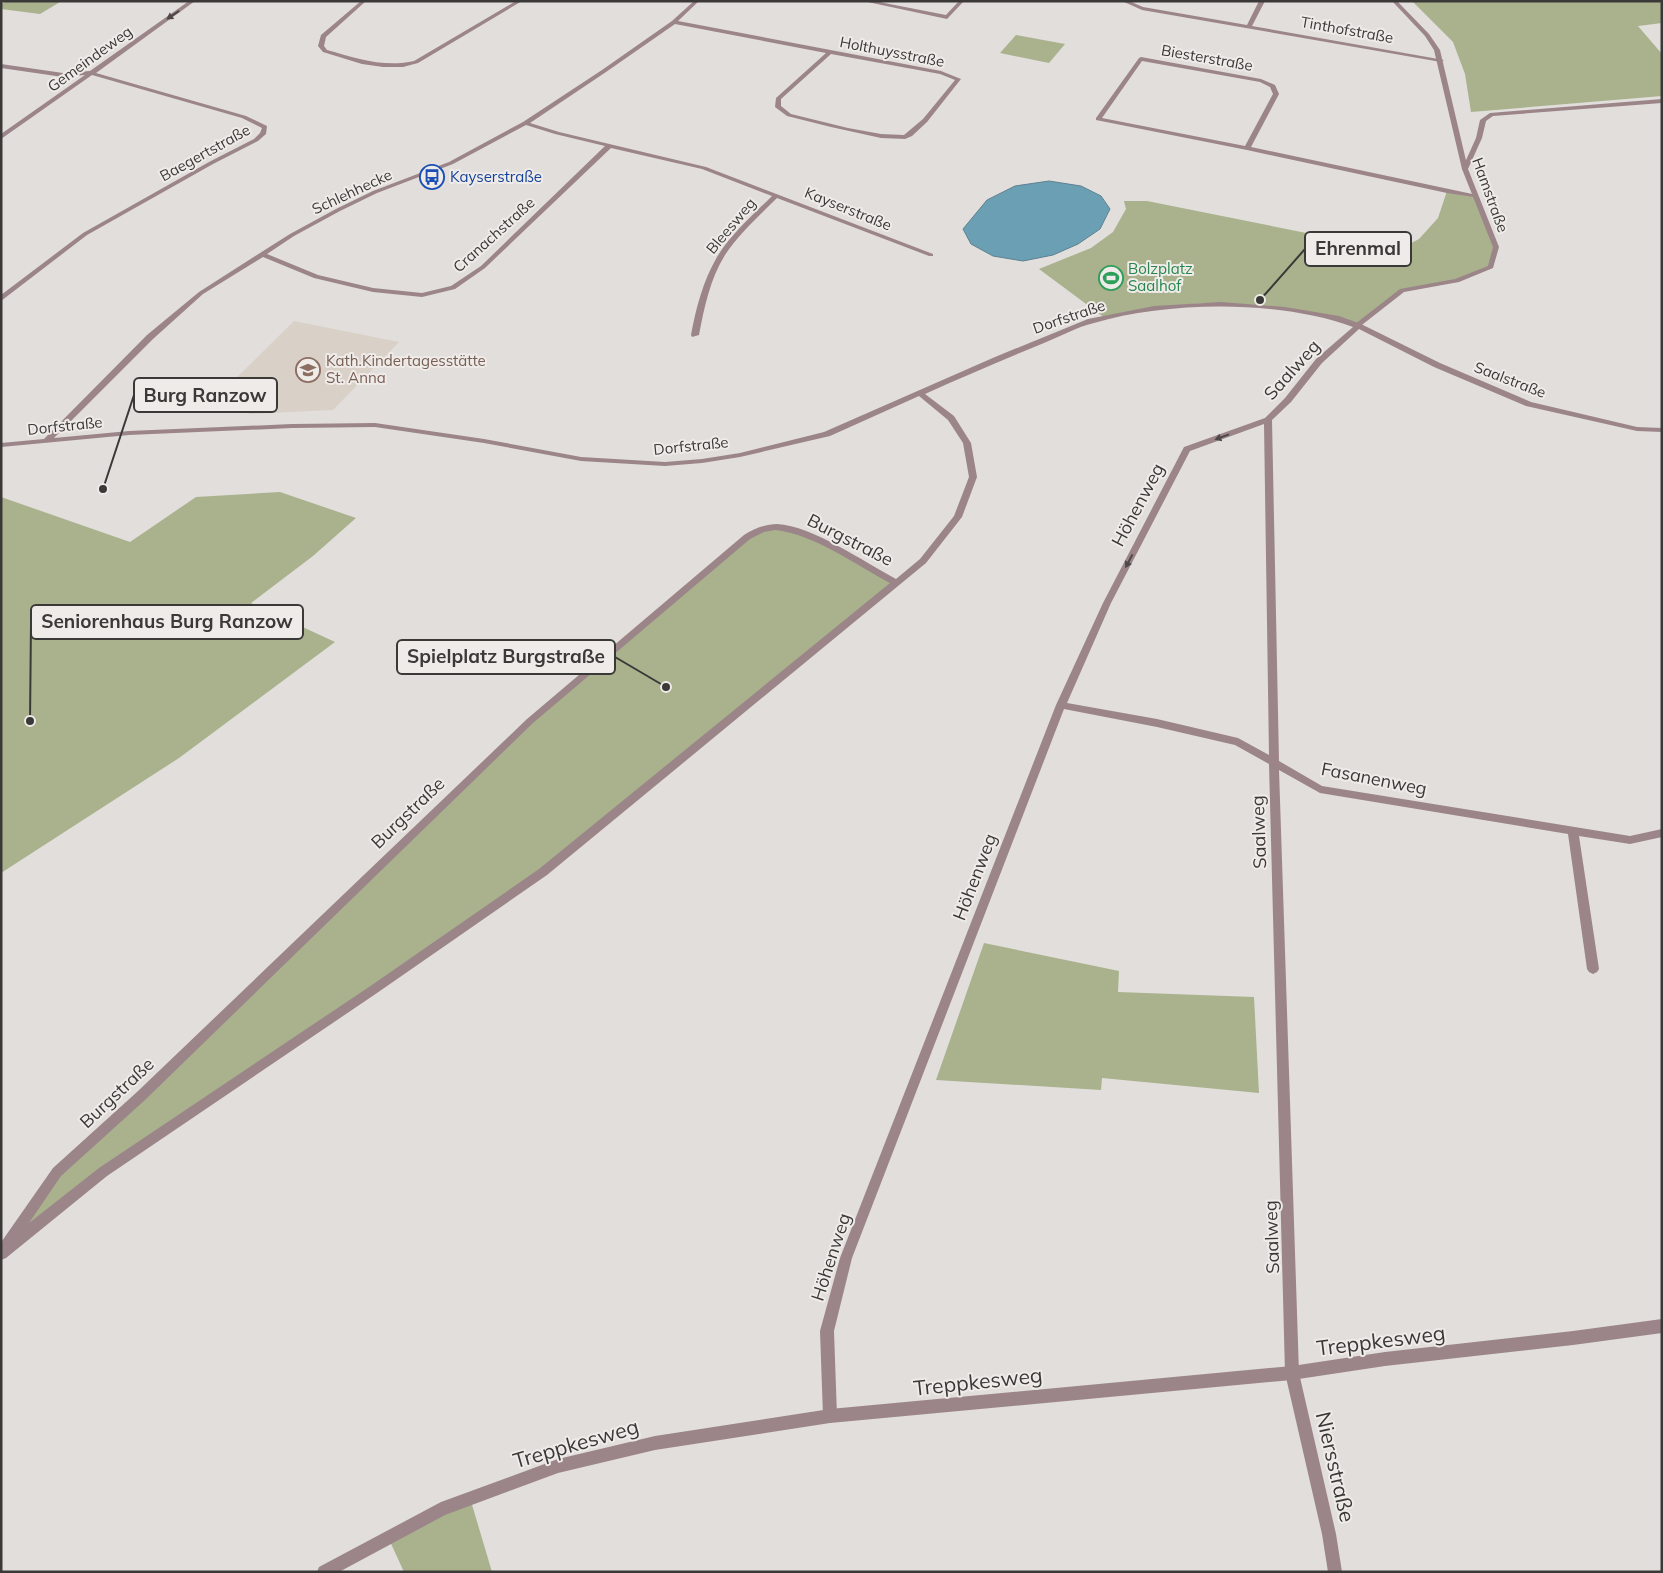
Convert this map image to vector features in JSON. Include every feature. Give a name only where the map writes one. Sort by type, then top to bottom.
[{"type":"street","name":"Gemeindeweg","points":[[1,136],[193,1]]},
{"type":"street","points":[[364,1],[323,36],[321,46],[325,51],[342,57],[383,65],[403,65],[426,57],[520,1]]},
{"type":"street","name":"Schlehhecke","points":[[45,442],[150,337],[193,299],[292,235],[338,210],[374,192],[450,163],[525,124],[674,22],[697,1]]},
{"type":"street","points":[[865,1],[948,16],[962,1]]},
{"type":"street","name":"Tinthofstraße","points":[[1124,1],[1142,8],[1440,60]]},
{"type":"street","points":[[1250,26],[1262,1]]},
{"type":"street","name":"Hamstraße","points":[[1358,326],[1402,290],[1457,281],[1490,267],[1496,247],[1465,170],[1440,60],[1427,35],[1394,1]]},
{"type":"street","name":"Holthuysstraße","points":[[674,22],[941,73],[958,79],[916,130],[906,137],[888,137],[782,112],[778,107],[778,99],[830,52]]},
{"type":"street","name":"Biesterstraße","points":[[1247,148],[1276,94],[1273,86],[1261,81],[1141,59],[1098,119],[1474,195]]},
{"type":"street","points":[[1,66],[62,75],[90,73]]},
{"type":"street","name":"Baegertstraße","points":[[1,299],[85,234],[211,163],[256,140],[263,134],[266,128],[244,117],[90,73]]},
{"type":"street","points":[[1465,170],[1479,138],[1483,120],[1492,114],[1662,101]]},
{"type":"street","name":"Kayserstraße","points":[[525,124],[557,134],[704,168],[931,255]]},
{"type":"street","points":[[1,127],[13,129]]},
{"type":"street","name":"Cranachstraße","points":[[262,254],[316,278],[373,290],[422,295],[453,288],[483,267],[609,146]]},
{"type":"street","name":"Bleesweg","points":[[695,335],[698,313],[716,264],[744,228],[777,195]]},
{"type":"street","name":"Dorfstraße","points":[[1,446],[129,433],[292,426],[375,425],[484,441],[581,459],[665,464],[702,461],[740,455],[827,434],[998,359],[1091,321],[1154,308],[1221,304],[1276,308],[1336,318],[1358,326]]},
{"type":"street","name":"Saalweg","points":[[1292,1373],[1274,764],[1268,420],[1288,400],[1319,362],[1358,326]]},
{"type":"street","name":"Saalstraße","points":[[1358,326],[1437,365],[1530,404],[1637,429],[1662,430]]},
{"type":"street","name":"Burgstraße","points":[[1,1254],[103,1172],[373,990],[543,872],[923,561],[958,517],[973,477],[967,443],[951,418],[920,394]]},
{"type":"street","name":"Höhenweg","points":[[830,1416],[827,1330],[846,1258],[1061,704],[1107,603],[1187,449],[1268,420]]},
{"type":"street","name":"Burgstraße","points":[[1,1254],[57,1172],[141,1096],[530,720],[747,537],[757,530],[777,527],[799,531],[897,583]]},
{"type":"street","name":"Fasanenweg","points":[[1061,704],[1157,723],[1238,742],[1320,790],[1630,840],[1662,833]]},
{"type":"street","points":[[1573,831],[1593,969]]},
{"type":"street","name":"Treppkesweg","points":[[324,1572],[441,1509],[558,1466],[655,1443],[830,1416],[1292,1373],[1385,1359],[1662,1326]]},
{"type":"street","name":"Niersstraße","points":[[1292,1373],[1329,1534],[1335,1572]]},
{"type":"shaded area","name":"Kath.Kindertagesstätte St. Anna","points":[[294,321],[399,342],[333,410],[249,414],[250,409],[211,410],[216,398]]},
{"type":"green space","points":[[7,1],[60,2],[40,14],[1,9],[1,4]]},
{"type":"green space","points":[[1412,1],[1662,1],[1662,23],[1638,26],[1662,54],[1662,96],[1471,112],[1465,74],[1453,42]]},
{"type":"green space","points":[[1016,35],[1065,44],[1049,63],[1000,53]]},
{"type":"green space","points":[[1447,191],[1474,195],[1496,247],[1491,267],[1457,281],[1402,290],[1358,326],[1294,310],[1223,303],[1180,305],[1105,318],[1039,269],[1091,248],[1113,232],[1126,209],[1124,201],[1147,201],[1396,251],[1419,239],[1438,218]]},
{"type":"green space","points":[[280,492],[356,518],[313,556],[251,603],[335,642],[179,758],[1,873],[1,497],[130,542],[196,497]]},
{"type":"green space","points":[[777,527],[799,531],[897,583],[543,872],[103,1172],[1,1254],[57,1172],[530,721],[747,537]]},
{"type":"green space","points":[[984,943],[1119,971],[1118,992],[1254,997],[1259,1093],[1102,1078],[1101,1090],[936,1080]]},
{"type":"green space","points":[[470,1498],[492,1572],[404,1572],[388,1537]]},
{"type":"water","points":[[1049,181],[1081,186],[1101,196],[1110,209],[1100,229],[1078,244],[1053,255],[1023,261],[993,256],[971,244],[963,229],[987,200],[1015,186]]},
{"type":"place","name":"Kayserstraße","points":[[432,177]]},
{"type":"place","name":"Bolzplatz Saalhof","points":[[1111,278]]},
{"type":"place","name":"Ehrenmal","points":[[1260,300]]},
{"type":"place","name":"Kath.Kindertagesstätte St. Anna","points":[[308,370]]},
{"type":"place","name":"Burg Ranzow","points":[[103,489]]},
{"type":"place","name":"Spielplatz Burgstraße","points":[[666,687]]},
{"type":"place","name":"Seniorenhaus Burg Ranzow","points":[[30,721]]}]
